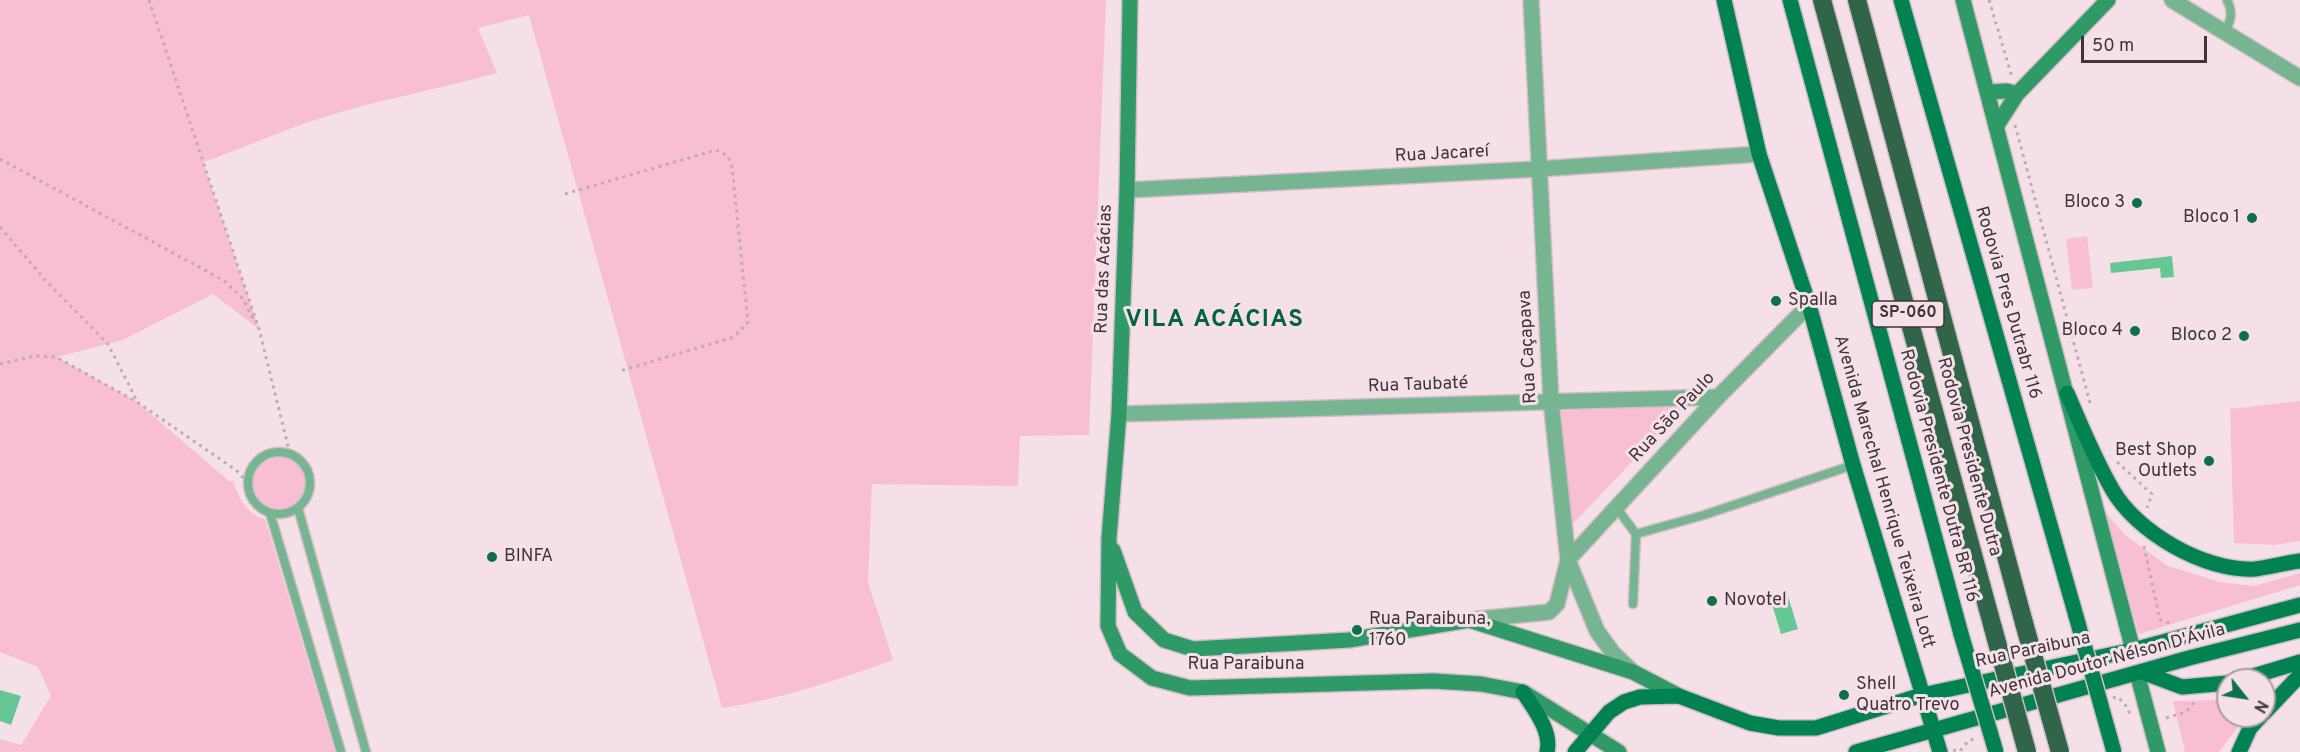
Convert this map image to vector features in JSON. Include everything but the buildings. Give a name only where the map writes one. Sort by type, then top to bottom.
[{"type":"highway","name":"Rodovia Presidente Dutra","points":[[1822,0],[2027,752]]},
{"type":"highway","name":"Rodovia Presidente Dutra","points":[[1857,0],[2060,752]]},
{"type":"main road","name":"Rua das Acácias","points":[[1109,538],[1119,414],[1127,190],[1130,0]]},
{"type":"main road","name":"Rodovia Presidente Dutra BR 116","points":[[1790,0],[1961,634],[1996,752]]},
{"type":"main road","name":"Rodovia Pres Dutrabr 116","points":[[1901,0],[2114,752]]},
{"type":"main road","points":[[1963,0],[2140,673],[2158,752]]},
{"type":"main road","points":[[1996,127],[2017,94],[2108,0]]},
{"type":"main road","name":"Avenida Marechal Henrique Teixeira Lott","points":[[1725,4],[1760,154],[1809,305],[1853,465],[1940,752]]},
{"type":"main road","points":[[1988,92],[2007,91],[2017,94]]},
{"type":"main road","points":[[2067,393],[2112,491],[2142,525],[2176,548],[2217,565],[2253,569],[2300,561]]},
{"type":"main road","name":"Rua Paraibuna","points":[[1109,538],[1135,612],[1164,640],[1193,649],[1349,640],[1469,620],[1633,672],[1679,696],[1750,723],[1779,728],[1816,728],[1922,695],[2133,650],[2300,605]]},
{"type":"main road","name":"Rua Paraibuna","points":[[1109,538],[1108,626],[1120,654],[1152,678],[1190,688],[1433,681],[1481,684],[1523,692],[1590,734]]},
{"type":"main road","name":"Avenida Doutor Nélson D'Ávila","points":[[1856,752],[2300,630]]},
{"type":"main road","points":[[2276,669],[2300,662]]},
{"type":"main road","points":[[2140,673],[2182,687],[2216,684]]},
{"type":"main road","points":[[2276,700],[2300,675]]},
{"type":"main road","points":[[1523,692],[1542,721],[1548,746],[1547,752]]},
{"type":"main road","points":[[1575,752],[1609,712],[1624,702],[1640,697],[1679,696]]},
{"type":"main road","points":[[2239,752],[2250,728]]},
{"type":"main road","points":[[1590,734],[1619,752]]},
{"type":"street","name":"Rua Caçapava","points":[[1530,0],[1551,401],[1568,560],[1597,631],[1613,653],[1633,672]]},
{"type":"street","points":[[2172,0],[2300,78]]},
{"type":"street","name":"Rua Jacareí","points":[[1127,190],[1538,169],[1760,154]]},
{"type":"street","name":"Rua São Paulo","points":[[1568,560],[1718,397],[1809,305]]},
{"type":"street","name":"Rua Taubaté","points":[[1119,414],[1718,397]]},
{"type":"street","name":"Rua Paraibuna","points":[[1469,620],[1548,612],[1557,604],[1568,560]]},
{"type":"lane","points":[[2225,34],[2231,20],[2231,9],[2227,0]]},
{"type":"lane","points":[[271,453],[290,454],[304,465],[310,481],[307,496],[298,508],[280,514],[270,513],[254,502],[249,493],[248,483],[254,464],[261,457],[271,453]]},
{"type":"lane","points":[[1636,534],[1704,515],[1853,465]]},
{"type":"lane","points":[[1616,507],[1636,534],[1633,604]]},
{"type":"lane","points":[[298,508],[366,752]]},
{"type":"lane","points":[[270,513],[341,752]]},
{"type":"path","points":[[149,0],[259,329],[290,454]]},
{"type":"path","points":[[1989,0],[2012,77]]},
{"type":"path","points":[[2015,125],[2092,411]]},
{"type":"path","points":[[565,194],[716,150],[728,156],[732,167],[747,322],[734,337],[620,371]]},
{"type":"path","points":[[0,159],[223,280],[243,299],[259,329]]},
{"type":"path","points":[[0,228],[46,281],[108,344],[137,402]]},
{"type":"path","points":[[0,364],[35,356],[56,357],[137,402],[236,470],[248,483]]},
{"type":"path","points":[[2116,462],[2152,494]]},
{"type":"path","points":[[2142,541],[2160,620],[2168,623],[2175,621]]},
{"type":"path","points":[[2179,715],[2186,712],[2198,698]]},
{"type":"shaded area","points":[[0,0],[1106,0],[1089,435],[1020,436],[1018,486],[872,484],[868,582],[893,660],[788,694],[722,708],[529,15],[478,28],[497,73],[338,113],[203,162],[259,329],[213,294],[123,340],[57,357],[137,402],[229,481],[233,481],[248,509],[258,517],[265,519],[335,752],[0,752],[0,739],[21,745],[51,696],[38,667],[0,652]]},
{"type":"shaded area","points":[[2087,236],[2093,288],[2072,290],[2066,239]]},
{"type":"shaded area","points":[[2172,256],[2174,277],[2161,278],[2160,268],[2111,273],[2110,263]]},
{"type":"shaded area","points":[[2300,401],[2300,541],[2274,545],[2234,543],[2230,409]]},
{"type":"shaded area","points":[[1685,406],[1568,529],[1559,411]]},
{"type":"shaded area","points":[[279,457],[293,461],[301,469],[305,483],[301,497],[293,505],[279,509],[265,505],[257,497],[253,483],[257,469],[265,461]]},
{"type":"shaded area","points":[[2103,510],[2126,536],[2168,566],[2220,582],[2254,586],[2300,573],[2300,585],[2139,634]]},
{"type":"shaded area","points":[[1788,596],[1798,629],[1781,634],[1771,601]]},
{"type":"shaded area","points":[[0,690],[21,696],[11,725],[0,721]]},
{"type":"shaded area","points":[[2216,700],[2216,728],[2237,728],[2219,752],[2185,752],[2173,701]]},
{"type":"place","name":"Bloco 3","points":[[2137,203]]},
{"type":"place","name":"Bloco 1","points":[[2252,218]]},
{"type":"place","name":"Spalla","points":[[1776,301]]},
{"type":"place","name":"Bloco 4","points":[[2135,331]]},
{"type":"place","name":"Bloco 2","points":[[2244,336]]},
{"type":"place","name":"Best Shop Outlets","points":[[2209,461]]},
{"type":"place","name":"BINFA","points":[[492,557]]},
{"type":"place","name":"Novotel","points":[[1712,601]]},
{"type":"place","name":"Rua Paraibuna, 1760","points":[[1357,630]]},
{"type":"place","name":"Shell Quatro Trevo","points":[[1844,695]]},
{"type":"district","name":"VILA ACÁCIAS","points":[[1215,321]]}]
